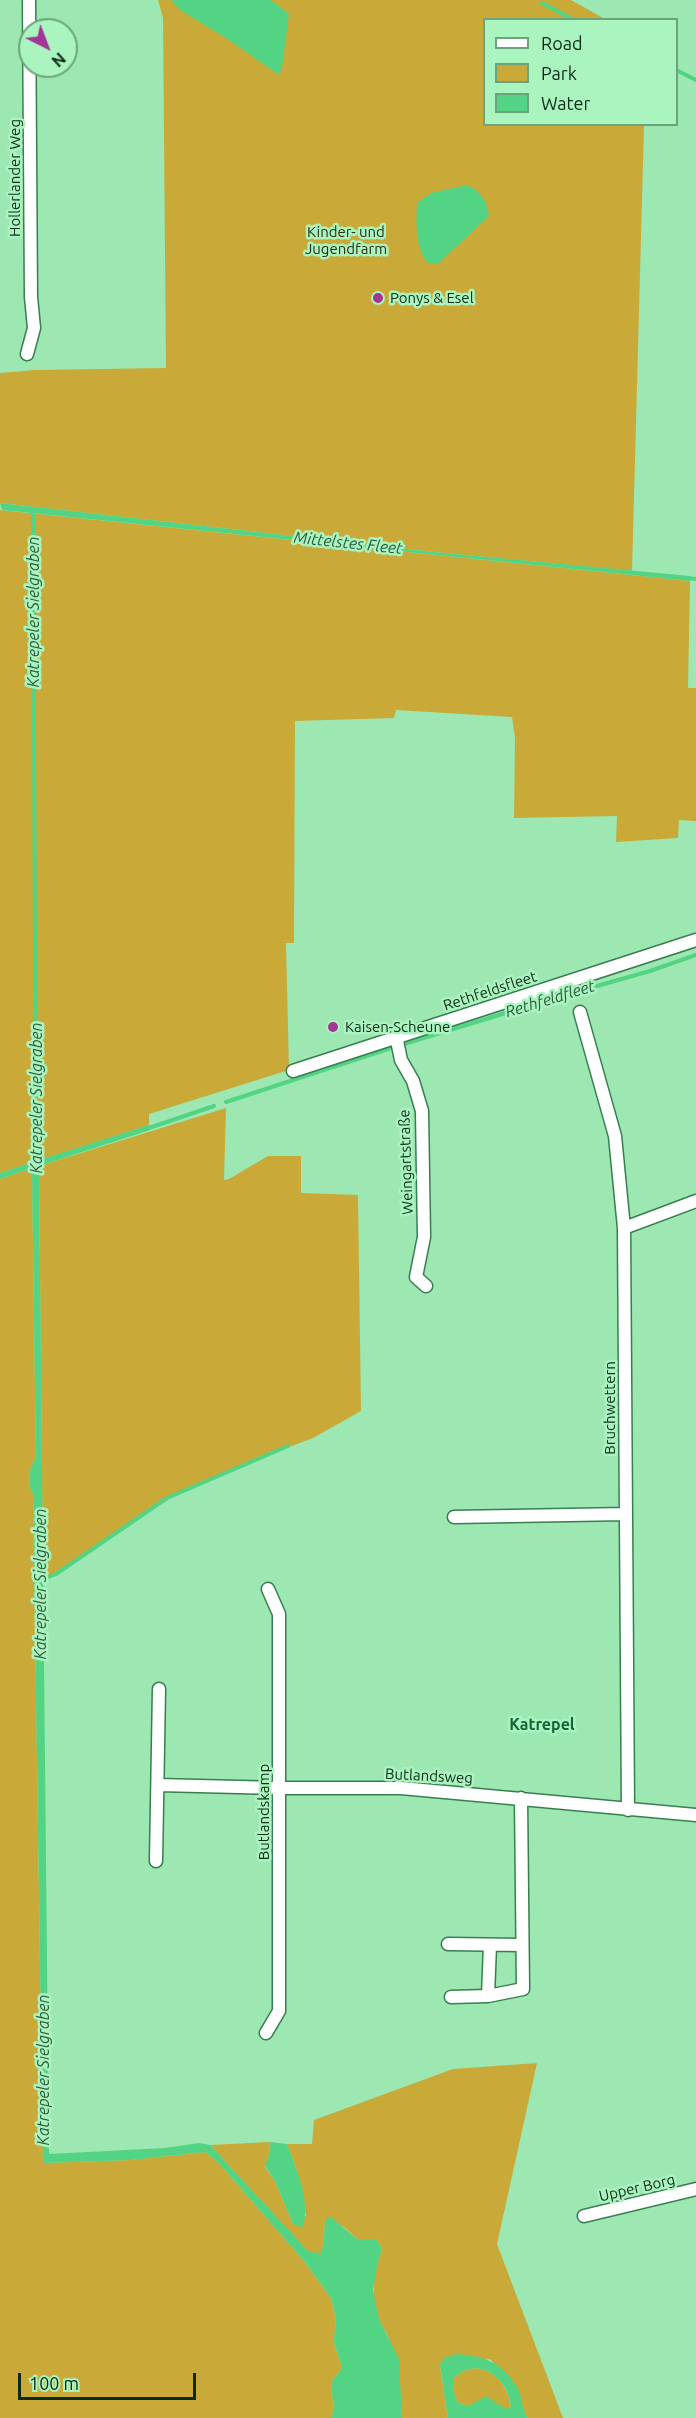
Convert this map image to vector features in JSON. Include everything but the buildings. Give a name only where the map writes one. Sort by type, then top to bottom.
[{"type":"street","name":"Hollerlander Weg","points":[[27,354],[34,328],[31,297],[29,0]]},
{"type":"street","name":"Rethfeldsfleet","points":[[293,1071],[696,940]]},
{"type":"street","name":"Bruchwettern","points":[[580,1012],[615,1136],[624,1228],[628,1810]]},
{"type":"street","name":"Weingartstraße","points":[[396,1036],[401,1060],[413,1082],[422,1111],[424,1237],[416,1276],[426,1286]]},
{"type":"street","points":[[624,1228],[696,1201]]},
{"type":"street","points":[[454,1517],[626,1514]]},
{"type":"street","name":"Butlandskamp","points":[[266,2033],[279,2011],[279,1614],[268,1589]]},
{"type":"street","points":[[156,1862],[159,1689]]},
{"type":"street","name":"Butlandsweg","points":[[159,1785],[401,1788],[696,1815]]},
{"type":"street","points":[[451,1997],[488,1996],[523,1989],[521,1798]]},
{"type":"street","points":[[448,1944],[522,1945]]},
{"type":"street","points":[[488,1996],[490,1945]]},
{"type":"street","name":"Upper Borg","points":[[584,2216],[696,2189]]},
{"type":"green space","name":"Kinder- und Jugendfarm","points":[[158,0],[571,0],[603,18],[483,18],[483,126],[644,126],[632,571],[434,552],[0,503],[0,373],[35,370],[166,368],[163,18]]},
{"type":"green space","points":[[0,510],[690,581],[688,688],[696,688],[696,821],[679,820],[678,838],[616,842],[617,816],[514,818],[515,738],[512,717],[396,710],[394,718],[295,721],[294,943],[286,943],[289,1070],[149,1114],[149,1125],[0,1173]]},
{"type":"green space","points":[[226,1108],[224,1180],[268,1156],[301,1156],[301,1193],[358,1195],[361,1411],[313,1438],[170,1497],[48,1577],[43,1584],[39,1172],[42,1165]]},
{"type":"green space","points":[[30,1169],[32,1174],[36,1457],[29,1479],[33,1494],[43,2163],[130,2160],[205,2152],[218,2162],[304,2261],[331,2298],[336,2318],[334,2342],[342,2368],[331,2383],[334,2409],[331,2418],[0,2418],[0,1179]]},
{"type":"green space","points":[[537,2063],[497,2244],[563,2418],[528,2418],[517,2388],[490,2359],[440,2366],[448,2418],[402,2418],[397,2378],[388,2336],[378,2318],[374,2301],[375,2275],[382,2249],[376,2239],[357,2239],[344,2227],[325,2220],[321,2254],[309,2253],[210,2145],[269,2142],[270,2152],[265,2167],[275,2181],[293,2224],[306,2216],[297,2171],[287,2144],[312,2144],[314,2120],[453,2069]]},
{"type":"green space","points":[[475,2368],[489,2372],[500,2380],[511,2407],[506,2409],[458,2403],[453,2390],[453,2378],[463,2371]]},
{"type":"water","points":[[171,0],[271,0],[289,14],[279,75],[229,40],[180,10]]},
{"type":"water","points":[[467,185],[482,197],[489,216],[438,264],[429,264],[424,258],[419,243],[417,203],[431,193]]},
{"type":"water","points":[[0,503],[434,552],[690,576],[690,581],[2,510]]},
{"type":"water","points":[[149,1125],[150,1130],[42,1165],[39,1172],[49,2154],[165,2148],[199,2143],[210,2145],[309,2252],[321,2253],[325,2220],[331,2217],[357,2239],[376,2239],[382,2249],[373,2290],[379,2319],[399,2359],[402,2418],[331,2418],[334,2409],[331,2383],[342,2368],[334,2342],[336,2318],[331,2298],[304,2261],[218,2162],[205,2152],[130,2160],[43,2163],[33,1494],[29,1479],[36,1457],[32,1174],[30,1169],[0,1179],[0,1173],[27,1164],[32,1158],[40,1156],[42,1159]]},
{"type":"water","points":[[269,2142],[287,2144],[304,2195],[303,2227],[293,2224],[275,2181],[265,2166],[270,2152]]},
{"type":"water","points":[[457,2354],[467,2355],[499,2366],[517,2387],[528,2418],[448,2418],[440,2365],[444,2358]],"holes":[[[482,2369],[500,2381],[508,2393],[511,2407],[506,2409],[486,2396],[468,2406],[458,2403],[453,2390],[453,2378],[463,2371]]]},
{"type":"waterway","points":[[542,3],[570,18]]},
{"type":"waterway","points":[[678,71],[696,80]]},
{"type":"waterway","name":"Katrepeler Sielgraben","points":[[33,511],[36,1162]]},
{"type":"waterway","name":"Mittelstes Fleet","points":[[687,578],[696,579]]},
{"type":"waterway","name":"Rethfeldfleet","points":[[404,1044],[650,971],[696,955]]},
{"type":"waterway","name":"Rethfeldfleet","points":[[226,1102],[391,1048]]},
{"type":"waterway","name":"Rethfeldfleet","points":[[146,1129],[214,1106]]},
{"type":"waterway","points":[[39,1581],[56,1574],[167,1498],[288,1446]]},
{"type":"place","name":"Ponys & Esel","points":[[378,298]]},
{"type":"place","name":"Kaisen-Scheune","points":[[333,1027]]},
{"type":"district","name":"Katrepel","points":[[542,1725]]}]
